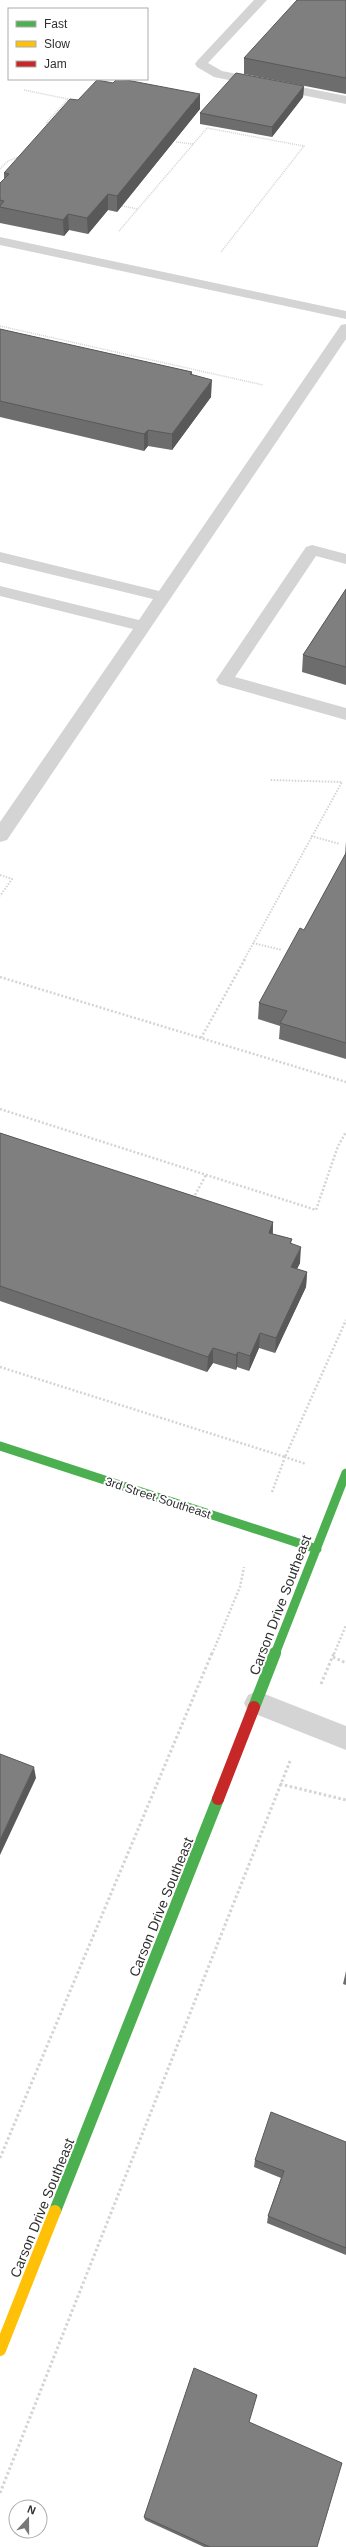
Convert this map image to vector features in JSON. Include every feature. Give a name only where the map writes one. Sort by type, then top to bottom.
[{"type":"street","points":[[261,0],[201,64],[218,74],[346,100]]},
{"type":"street","points":[[0,241],[346,315]]},
{"type":"street","points":[[0,836],[346,328]]},
{"type":"street","points":[[346,559],[312,550],[225,680],[346,714]]},
{"type":"street","points":[[0,557],[163,597]]},
{"type":"street","points":[[0,590],[143,626]]},
{"type":"street","name":"3rd Street Southeast","points":[[0,1446],[317,1549]]},
{"type":"street","name":"Carson Drive Southeast","points":[[0,2350],[257,1703],[345,1475]]},
{"type":"street","points":[[257,1703],[346,1738]]},
{"type":"path","points":[[24,90],[68,99],[47,122],[47,130]]},
{"type":"path","points":[[51,118],[58,119]]},
{"type":"path","points":[[117,233],[207,128],[304,146],[219,255]]},
{"type":"path","points":[[176,142],[193,144]]},
{"type":"path","points":[[0,169],[8,161],[27,154]]},
{"type":"path","points":[[122,206],[138,209]]},
{"type":"path","points":[[0,326],[265,386]]},
{"type":"path","points":[[0,332],[4,327]]},
{"type":"path","points":[[142,363],[146,359]]},
{"type":"path","points":[[201,1038],[342,782],[270,780]]},
{"type":"path","points":[[311,836],[340,844]]},
{"type":"path","points":[[0,875],[12,879],[0,896]]},
{"type":"path","points":[[253,943],[282,950]]},
{"type":"path","points":[[0,977],[346,1082]]},
{"type":"path","points":[[0,1109],[316,1210],[338,1146],[346,1132]]},
{"type":"path","points":[[194,1195],[206,1175]]},
{"type":"path","points":[[0,2158],[240,1587],[245,1559],[286,1457],[346,1320]]},
{"type":"path","points":[[0,1367],[345,1475]]},
{"type":"path","points":[[0,2493],[280,1784],[346,1624]]},
{"type":"path","points":[[333,1657],[346,1662]]},
{"type":"path","points":[[280,1784],[346,1800]]},
{"type":"building","points":[[297,0],[346,0],[346,78],[244,58]]},
{"type":"building","points":[[236,73],[304,86],[272,127],[200,113]]},
{"type":"building","points":[[97,80],[113,83],[116,80],[126,80],[200,94],[117,196],[108,194],[87,218],[68,214],[63,220],[0,207],[4,201],[0,200],[0,183],[9,174],[4,173],[70,99],[78,100]]},
{"type":"building","points":[[0,329],[192,372],[190,374],[212,380],[172,434],[148,430],[144,434],[0,401]]},
{"type":"building","points":[[346,589],[346,667],[303,655]]},
{"type":"building","points":[[346,853],[346,1043],[280,1023],[287,1011],[259,1003],[300,928],[304,930]]},
{"type":"building","points":[[0,1133],[273,1222],[269,1233],[292,1239],[290,1243],[301,1247],[291,1267],[307,1272],[276,1338],[260,1333],[250,1356],[238,1352],[236,1355],[213,1348],[208,1357],[0,1286]]},
{"type":"building","points":[[0,1754],[34,1767],[0,1840]]},
{"type":"building","points":[[271,2112],[346,2142],[346,2248],[268,2216],[284,2171],[255,2160]]},
{"type":"building","points":[[194,2368],[257,2395],[249,2422],[342,2463],[317,2547],[210,2547],[144,2517]]},
{"type":"traffic: fast","points":[[0,1446],[317,1549]]},
{"type":"traffic: fast","points":[[254,1707],[346,1473]]},
{"type":"traffic: fast","points":[[55,2211],[218,1799]]},
{"type":"traffic: slow","points":[[0,2350],[55,2211]]},
{"type":"traffic: jam","points":[[218,1799],[254,1707]]}]
